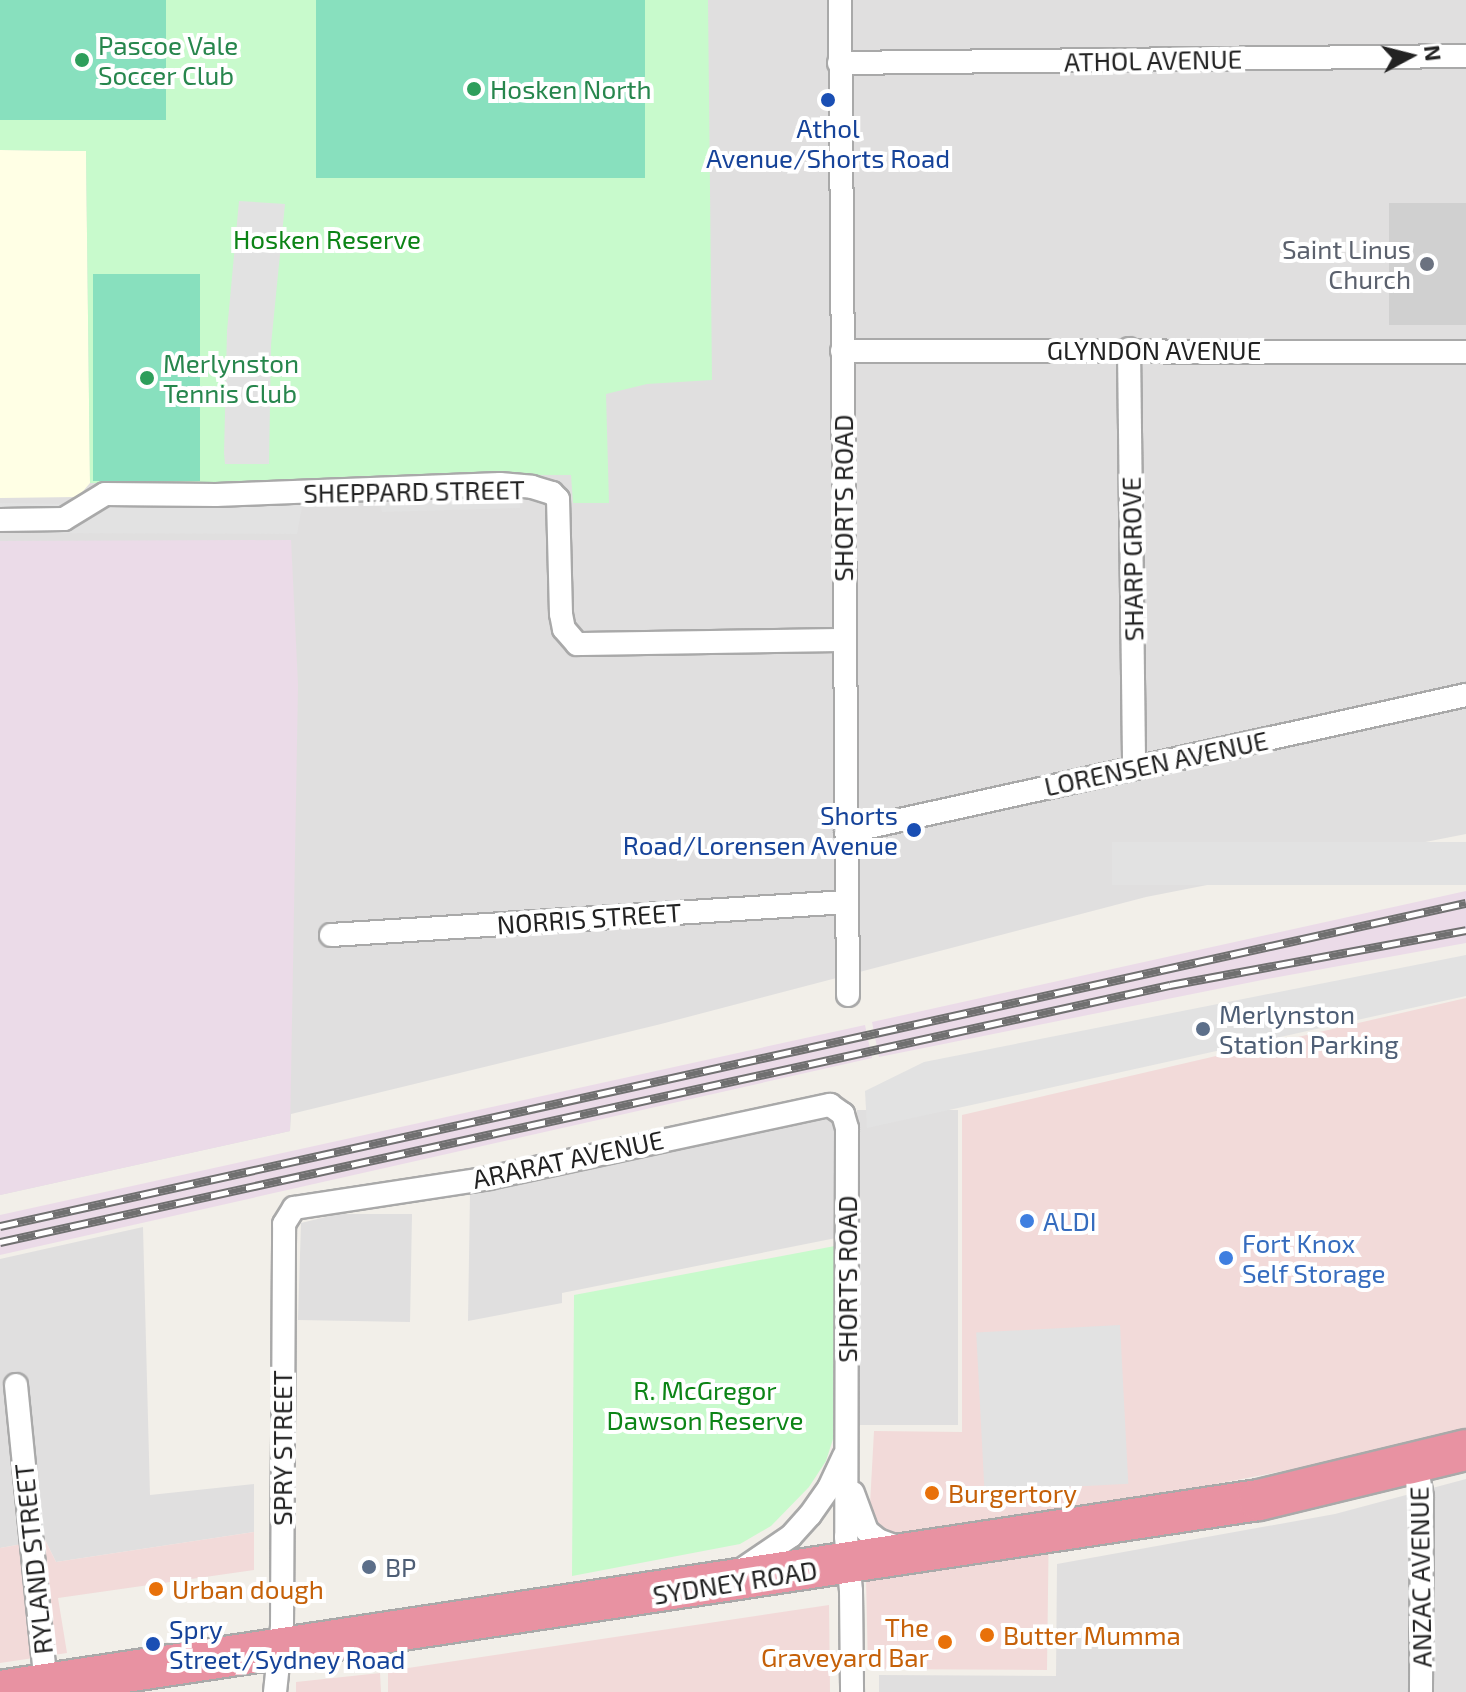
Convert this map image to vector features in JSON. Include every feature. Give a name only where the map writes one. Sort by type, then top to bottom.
[{"type":"highway","name":"SYDNEY ROAD","points":[[0,1691],[848,1565],[1259,1500],[1466,1450]]},
{"type":"street","name":"SHORTS ROAD","points":[[840,0],[848,995]]},
{"type":"street","name":"ATHOL AVENUE","points":[[839,63],[1466,56]]},
{"type":"street","name":"GLYNDON AVENUE","points":[[842,351],[1129,349],[1466,352]]},
{"type":"street","name":"SHARP GROVE","points":[[1129,349],[1134,768]]},
{"type":"street","name":"SHEPPARD STREET","points":[[0,520],[64,519],[105,494],[216,495],[500,484],[532,487],[552,493],[558,499],[561,614],[564,629],[577,644],[844,640]]},
{"type":"street","name":"LORENSEN AVENUE","points":[[846,832],[1466,695]]},
{"type":"street","name":"NORRIS STREET","points":[[331,935],[847,902]]},
{"type":"street","name":"ARARAT AVENUE","points":[[294,1208],[489,1178],[824,1105],[839,1109]]},
{"type":"street","name":"SHORTS ROAD","points":[[839,1109],[847,1128],[847,1460],[852,1692]]},
{"type":"street","name":"SPRY STREET","points":[[275,1692],[282,1627],[284,1224],[294,1208]]},
{"type":"street","name":"RYLAND STREET","points":[[16,1385],[46,1685]]},
{"type":"street","name":"SHORTS ROAD","points":[[847,1460],[857,1510],[867,1531],[878,1540],[917,1554]]},
{"type":"street","name":"SHORTS ROAD","points":[[720,1584],[791,1536],[847,1460]]},
{"type":"street","name":"ANZAC AVENUE","points":[[1416,1463],[1422,1497],[1421,1692]]},
{"type":"shaded area","points":[[0,0],[1466,0],[1466,834],[1146,897],[661,1024],[291,1114],[290,1131],[0,1195]]},
{"type":"shaded area","points":[[0,150],[86,151],[90,483],[78,497],[0,498]]},
{"type":"shaded area","points":[[239,201],[285,204],[271,345],[269,464],[225,464],[227,331]]},
{"type":"shaded area","name":"Saint Linus Church","points":[[1389,203],[1466,203],[1466,325],[1389,325]]},
{"type":"shaded area","points":[[518,479],[520,508],[382,512],[380,503],[302,507],[297,534],[0,533],[0,503],[79,504],[92,488]]},
{"type":"shaded area","points":[[291,540],[298,685],[290,1131],[0,1195],[0,541]]},
{"type":"shaded area","points":[[1112,842],[1466,842],[1466,885],[1112,885]]},
{"type":"shaded area","points":[[1466,891],[1466,943],[1267,979],[879,1057],[872,1022]]},
{"type":"shaded area","name":"Merlynston Station Parking","points":[[1466,955],[1466,996],[867,1128],[865,1091],[924,1062]]},
{"type":"shaded area","points":[[1466,998],[1466,1436],[1049,1516],[1047,1670],[868,1669],[866,1578],[874,1431],[962,1432],[962,1115]]},
{"type":"shaded area","points":[[865,1025],[872,1058],[0,1255],[0,1215]]},
{"type":"shaded area","points":[[857,1110],[958,1110],[958,1425],[857,1425]]},
{"type":"shaded area","points":[[821,1116],[834,1123],[836,1238],[562,1293],[562,1303],[468,1321],[470,1193]]},
{"type":"shaded area","points":[[338,1214],[412,1214],[410,1322],[298,1320],[301,1223]]},
{"type":"shaded area","points":[[143,1227],[150,1495],[254,1484],[254,1532],[56,1562],[45,1540],[0,1548],[0,1259]]},
{"type":"shaded area","points":[[1120,1325],[1128,1484],[985,1491],[976,1333]]},
{"type":"shaded area","points":[[1466,1479],[1466,1692],[879,1692],[879,1675],[1056,1676],[1057,1564],[1335,1514]]},
{"type":"shaded area","points":[[254,1532],[254,1570],[58,1598],[67,1653],[0,1663],[0,1548],[45,1540],[56,1562]]},
{"type":"shaded area","points":[[829,1605],[830,1692],[388,1692],[388,1671]]},
{"type":"shaded area","points":[[380,1673],[381,1692],[296,1692],[296,1682]]},
{"type":"green space","name":"Hosken Reserve","points":[[0,0],[708,0],[712,380],[647,384],[606,394],[609,503],[573,503],[571,475],[389,476],[199,484],[90,483],[86,151],[0,150]]},
{"type":"green space","name":"Pascoe Vale Soccer Club","points":[[0,0],[166,0],[166,120],[0,120]]},
{"type":"green space","name":"Hosken North","points":[[316,0],[645,0],[645,178],[316,178]]},
{"type":"green space","name":"Merlynston Tennis Club","points":[[93,274],[200,274],[200,481],[93,481]]},
{"type":"green space","name":"R. McGregor Dawson Reserve","points":[[835,1246],[833,1439],[826,1461],[809,1487],[771,1526],[740,1544],[572,1576],[574,1295]]},
{"type":"railway","points":[[0,1226],[1466,903]]},
{"type":"railway","points":[[0,1242],[1170,985],[1466,930]]},
{"type":"place","name":"Pascoe Vale Soccer Club","points":[[82,60]]},
{"type":"place","name":"Hosken North","points":[[474,89]]},
{"type":"place","name":"Athol Avenue/Shorts Road","points":[[828,100]]},
{"type":"place","name":"Saint Linus Church","points":[[1427,264]]},
{"type":"place","name":"Merlynston Tennis Club","points":[[147,378]]},
{"type":"place","name":"Shorts Road/Lorensen Avenue","points":[[914,830]]},
{"type":"place","name":"Merlynston Station Parking","points":[[1203,1029]]},
{"type":"place","name":"ALDI","points":[[1027,1221]]},
{"type":"place","name":"Fort Knox Self Storage","points":[[1226,1258]]},
{"type":"place","name":"Burgertory","points":[[932,1493]]},
{"type":"place","name":"BP","points":[[369,1567]]},
{"type":"place","name":"Urban dough","points":[[156,1589]]},
{"type":"place","name":"Butter Mumma","points":[[987,1635]]},
{"type":"place","name":"The Graveyard Bar","points":[[945,1642]]},
{"type":"place","name":"Spry Street/Sydney Road","points":[[153,1644]]}]
